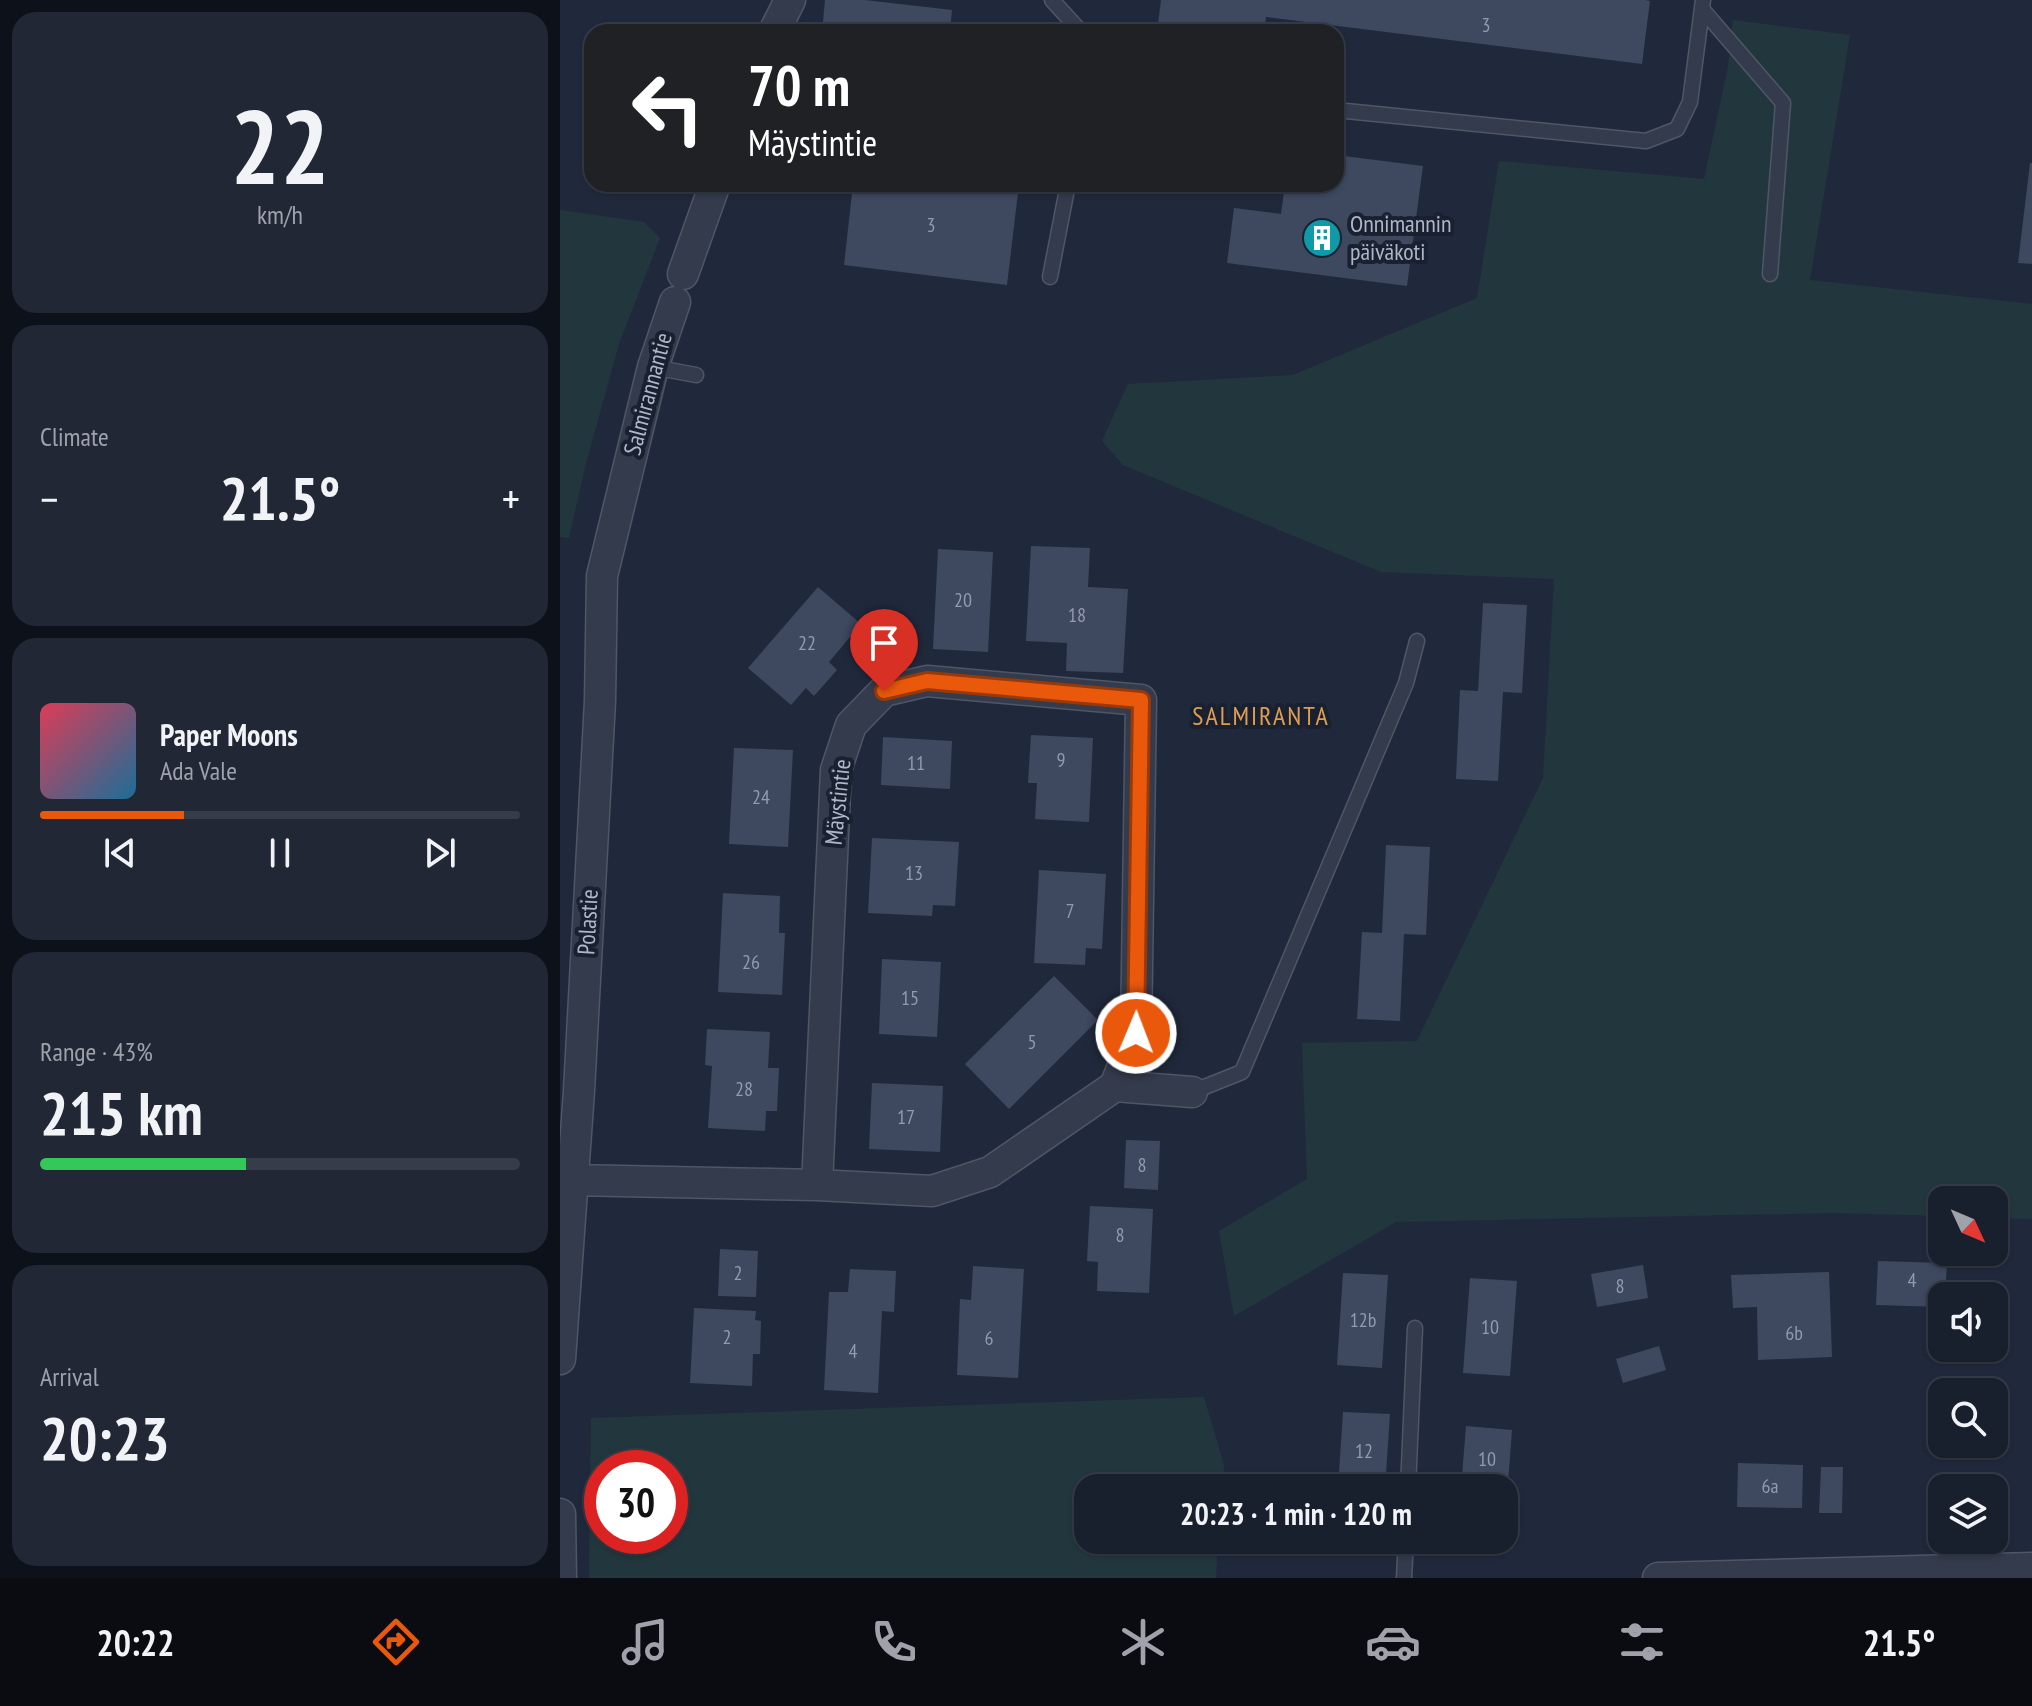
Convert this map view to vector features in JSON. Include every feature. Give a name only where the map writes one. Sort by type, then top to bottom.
[{"type":"street","points":[[778,24],[790,0]]},
{"type":"street","name":"Salmirannantie","points":[[623,488],[653,367],[712,192]]},
{"type":"street","name":"Polastie","points":[[560,1359],[573,1180],[570,1090],[600,701],[602,576],[623,488]]},
{"type":"street","name":"Mäystintie","points":[[817,1185],[836,770],[851,725],[884,691],[927,681],[1141,700],[1136,1033],[1115,1086]]},
{"type":"street","points":[[573,1180],[817,1185],[932,1191],[990,1172],[1115,1086],[1192,1092]]},
{"type":"street","points":[[560,1514],[561,1578]]},
{"type":"street","points":[[1658,1578],[1882,1575],[2032,1568]]},
{"type":"lane","points":[[1052,0],[1074,24]]},
{"type":"lane","points":[[1344,111],[1646,141],[1677,129],[1690,102],[1702,5]]},
{"type":"lane","points":[[1702,5],[1783,103],[1770,274]]},
{"type":"lane","points":[[1050,277],[1066,192]]},
{"type":"lane","points":[[653,367],[696,375]]},
{"type":"lane","points":[[1192,1092],[1242,1072],[1406,683],[1417,641]]},
{"type":"lane","points":[[1409,1474],[1415,1328]]},
{"type":"lane","points":[[1404,1578],[1405,1554]]},
{"type":"green space","points":[[1733,20],[1850,35],[1810,280],[2032,304],[2032,1219],[2008,1218],[2008,1186],[1928,1186],[1928,1216],[1833,1213],[1396,1222],[1234,1316],[1219,1231],[1307,1179],[1302,1043],[1417,1041],[1543,778],[1554,579],[1381,572],[1123,465],[1102,441],[1128,384],[1293,375],[1477,298],[1499,161],[1704,179],[1728,67]]},
{"type":"green space","points":[[560,210],[644,222],[660,238],[619,344],[569,538],[560,537]]},
{"type":"green space","points":[[1204,1397],[1224,1465],[1223,1474],[1074,1474],[1074,1554],[1217,1554],[1216,1578],[589,1578],[589,1554],[688,1554],[688,1450],[591,1450],[591,1418]]},
{"type":"building","points":[[825,0],[865,0],[952,10],[951,24],[823,24]]},
{"type":"building","points":[[1161,0],[1650,1],[1642,64],[1344,27],[1344,24],[1266,17],[1265,24],[1158,24]]},
{"type":"building","name":"Onnimannin päiväkoti","points":[[1344,156],[1423,166],[1407,286],[1227,263],[1234,208],[1281,214],[1284,192],[1344,192]]},
{"type":"building","points":[[2032,163],[2032,264],[2018,263]]},
{"type":"building","points":[[852,192],[1018,192],[1007,285],[844,265]]},
{"type":"building","points":[[1031,546],[1090,548],[1088,587],[1128,589],[1123,673],[1066,671],[1067,643],[1026,641]]},
{"type":"building","points":[[938,549],[993,552],[988,652],[933,649]]},
{"type":"building","points":[[818,587],[861,624],[829,662],[837,670],[814,696],[806,688],[791,705],[748,668]]},
{"type":"building","points":[[1483,603],[1527,605],[1522,693],[1503,692],[1498,781],[1456,779],[1460,690],[1478,691]]},
{"type":"building","points":[[1031,735],[1093,738],[1089,822],[1035,819],[1037,783],[1028,783]]},
{"type":"building","points":[[883,737],[952,741],[950,789],[881,785]]},
{"type":"building","points":[[734,748],[793,750],[788,847],[729,844]]},
{"type":"building","points":[[872,838],[959,842],[955,906],[933,905],[932,916],[868,913]]},
{"type":"building","points":[[1386,845],[1430,847],[1426,935],[1404,934],[1400,1021],[1357,1019],[1362,932],[1382,933]]},
{"type":"building","points":[[1039,870],[1106,874],[1102,949],[1086,948],[1085,965],[1034,963]]},
{"type":"building","points":[[723,893],[780,896],[779,933],[785,933],[782,995],[718,992]]},
{"type":"building","points":[[882,959],[941,962],[937,1037],[879,1034]]},
{"type":"building","points":[[1054,976],[1098,1020],[1009,1109],[965,1064]]},
{"type":"building","points":[[707,1029],[770,1032],[768,1068],[779,1068],[777,1111],[766,1111],[765,1131],[708,1128],[712,1066],[705,1065]]},
{"type":"building","points":[[872,1083],[943,1086],[940,1152],[869,1149]]},
{"type":"building","points":[[1126,1140],[1160,1141],[1158,1190],[1124,1188]]},
{"type":"building","points":[[1090,1206],[1153,1209],[1149,1293],[1097,1291],[1098,1262],[1087,1261]]},
{"type":"building","points":[[720,1249],[758,1251],[756,1297],[718,1296]]},
{"type":"building","points":[[1878,1261],[1947,1266],[1946,1282],[1928,1282],[1928,1307],[1876,1305]]},
{"type":"building","points":[[1643,1265],[1648,1298],[1597,1307],[1591,1274]]},
{"type":"building","points":[[973,1266],[1024,1269],[1018,1378],[957,1375],[960,1299],[971,1300]]},
{"type":"building","points":[[850,1269],[896,1271],[894,1312],[882,1311],[878,1393],[824,1390],[829,1292],[848,1292]]},
{"type":"building","points":[[1829,1272],[1832,1357],[1758,1360],[1757,1307],[1733,1308],[1731,1275]]},
{"type":"building","points":[[1343,1273],[1388,1275],[1382,1368],[1337,1365]]},
{"type":"building","points":[[1470,1278],[1517,1281],[1510,1376],[1463,1373]]},
{"type":"building","points":[[694,1308],[756,1311],[755,1320],[761,1321],[760,1354],[753,1354],[752,1386],[690,1383]]},
{"type":"building","points":[[1659,1346],[1666,1370],[1623,1383],[1616,1359]]},
{"type":"building","points":[[1343,1412],[1390,1414],[1386,1474],[1339,1474]]},
{"type":"building","points":[[1466,1426],[1512,1430],[1509,1474],[1462,1474]]},
{"type":"building","points":[[1738,1463],[1803,1465],[1802,1508],[1737,1507]]},
{"type":"building","points":[[1821,1467],[1843,1467],[1842,1513],[1819,1513]]},
{"type":"place","name":"Onnimannin päiväkoti","points":[[1322,238]]},
{"type":"district","name":"SALMIRANTA","points":[[1261,716]]},
{"type":"route","points":[[884,691],[927,681],[1141,700],[1136,1033]]}]
